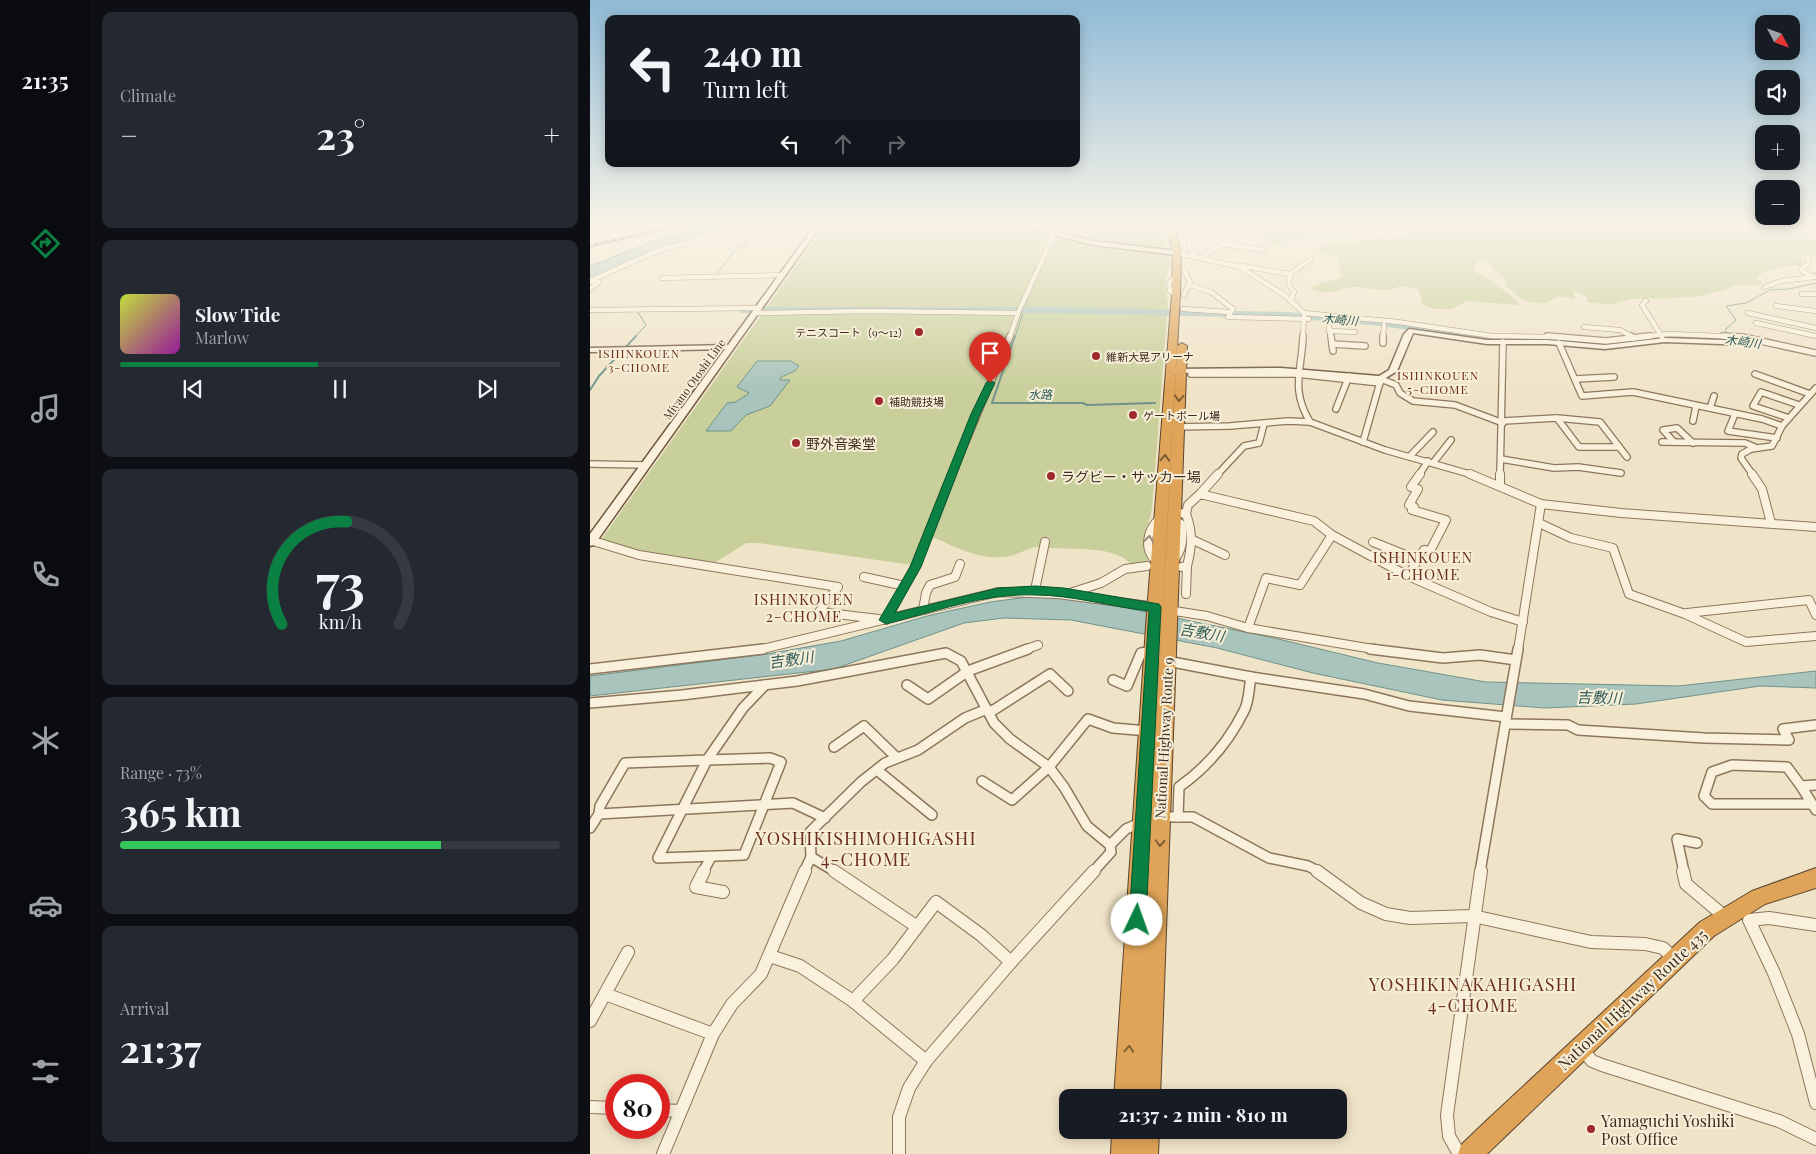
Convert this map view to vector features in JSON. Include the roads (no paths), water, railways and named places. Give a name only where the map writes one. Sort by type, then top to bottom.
[{"type":"highway","name":"National Highway Route 9","points":[[1178,282],[1180,294]]},
{"type":"highway","name":"National Highway Route 9","points":[[1148,1089],[1161,818],[1160,656],[1153,564],[1162,514],[1172,427],[1181,372],[1179,311],[1182,282]]},
{"type":"highway","name":"National Highway Route 9","points":[[1127,1089],[1161,818],[1148,731],[1160,656],[1180,565],[1172,427]]},
{"type":"highway","name":"National Highway Route 435","points":[[1470,1154],[1674,959],[1724,916],[1759,895],[1815,881]]},
{"type":"highway","points":[[1123,1154],[1124,1139]]},
{"type":"highway","points":[[1146,1154],[1147,1139]]},
{"type":"street","points":[[590,282],[599,282],[590,289]]},
{"type":"street","name":"Miyano Otoshi Line","points":[[590,541],[777,282]]},
{"type":"street","points":[[886,620],[915,567],[976,414],[1005,352],[1018,314],[1032,282]]},
{"type":"street","points":[[1264,282],[1291,301],[1304,316],[1328,321],[1384,325],[1412,331],[1503,342],[1559,342],[1605,347],[1641,343],[1662,338]]},
{"type":"street","points":[[1289,282],[1289,285],[1294,292],[1291,301]]},
{"type":"street","points":[[1765,287],[1779,282]]},
{"type":"street","points":[[1180,294],[1190,285]]},
{"type":"street","points":[[1190,285],[1211,292],[1233,309],[1229,312],[1228,317],[1304,316],[1398,322],[1492,336],[1544,336],[1606,341],[1633,338],[1750,341],[1816,355]]},
{"type":"street","points":[[1802,294],[1816,294]]},
{"type":"street","points":[[1646,301],[1642,305],[1662,338]]},
{"type":"street","points":[[1776,306],[1816,311]]},
{"type":"street","points":[[590,310],[866,311],[1018,314]]},
{"type":"street","points":[[1179,311],[1229,312]]},
{"type":"street","points":[[1748,313],[1816,328]]},
{"type":"street","points":[[1304,316],[1303,351],[1297,372],[1301,401],[1310,422]]},
{"type":"street","points":[[1328,321],[1333,351]]},
{"type":"street","points":[[1756,322],[1816,336]]},
{"type":"street","points":[[1383,343],[1384,325]]},
{"type":"street","points":[[1584,328],[1620,330],[1641,343]]},
{"type":"street","points":[[1329,331],[1355,332]]},
{"type":"street","points":[[1363,442],[1381,381],[1393,371],[1408,334],[1412,331]]},
{"type":"street","points":[[1500,485],[1503,422],[1503,342]]},
{"type":"street","points":[[1559,342],[1582,396],[1633,392],[1710,408],[1782,426]]},
{"type":"street","points":[[1332,344],[1365,346]]},
{"type":"street","points":[[590,350],[731,347]]},
{"type":"street","points":[[1181,372],[1297,372],[1381,381],[1396,385],[1400,394],[1410,400],[1455,405],[1503,422],[1557,418],[1600,422],[1626,457]]},
{"type":"street","points":[[1755,374],[1814,390],[1782,426],[1772,446],[1745,451],[1741,458],[1762,489],[1772,524]]},
{"type":"street","points":[[1574,379],[1614,377]]},
{"type":"street","points":[[1336,409],[1348,378]]},
{"type":"street","points":[[1789,418],[1753,406],[1760,392],[1800,405]]},
{"type":"street","points":[[1710,408],[1714,396]]},
{"type":"street","points":[[1693,421],[1696,406]]},
{"type":"street","points":[[1735,414],[1728,431],[1777,438]]},
{"type":"street","points":[[1557,418],[1579,446],[1619,447]]},
{"type":"street","points":[[1172,427],[1264,424],[1288,421],[1310,422],[1363,442],[1500,485],[1541,504],[1621,513],[1816,528]]},
{"type":"street","points":[[1162,514],[1178,515],[1186,509],[1190,501],[1200,494],[1244,446],[1259,443],[1264,424]]},
{"type":"street","points":[[1674,442],[1663,430],[1677,428],[1693,443]]},
{"type":"street","points":[[1410,456],[1433,432]]},
{"type":"street","points":[[1408,576],[1424,550],[1430,551],[1446,520],[1412,510],[1414,507],[1410,505],[1418,489],[1411,487],[1451,440]]},
{"type":"street","points":[[1662,442],[1745,443],[1759,448]]},
{"type":"street","points":[[1501,459],[1554,468],[1578,468],[1621,473]]},
{"type":"street","points":[[590,464],[646,465]]},
{"type":"street","points":[[1200,494],[1314,520],[1332,535],[1408,576],[1491,612],[1523,622]]},
{"type":"street","points":[[1459,1154],[1449,1136],[1447,1115],[1473,916],[1541,504]]},
{"type":"street","points":[[1178,515],[1192,529],[1193,540],[1180,565],[1186,594]]},
{"type":"street","points":[[1539,523],[1571,538],[1612,548],[1628,594],[1685,614],[1746,642],[1816,636]]},
{"type":"street","points":[[1248,628],[1266,578],[1300,585],[1332,535]]},
{"type":"street","points":[[1193,540],[1226,555]]},
{"type":"street","points":[[590,541],[639,555],[838,587],[819,612],[886,620]]},
{"type":"street","points":[[1035,590],[1045,542]]},
{"type":"street","points":[[1373,542],[1418,560]]},
{"type":"street","points":[[923,610],[926,586],[930,583],[955,577],[960,564]]},
{"type":"street","points":[[1069,594],[1101,583],[1125,569],[1153,564]]},
{"type":"street","points":[[864,577],[905,586]]},
{"type":"street","points":[[590,669],[754,651],[998,592],[1035,590],[1069,594],[1170,612],[1207,616],[1248,628],[1371,649],[1443,658],[1480,655],[1516,660]]},
{"type":"street","points":[[1685,614],[1812,600],[1816,615]]},
{"type":"street","points":[[907,686],[928,698],[968,670],[1038,645]]},
{"type":"street","points":[[590,703],[765,685],[946,653],[961,661],[968,670],[994,724],[1010,739],[1049,766],[1087,826],[1110,844],[1112,852],[1011,962],[926,1061],[909,1088],[899,1118],[899,1154]]},
{"type":"street","points":[[1114,680],[1127,686],[1142,653],[1251,677],[1364,694],[1409,706],[1568,725],[1578,730],[1695,738],[1789,740],[1783,729],[1816,725]]},
{"type":"street","points":[[663,1154],[713,1034],[732,1004],[761,974],[770,956],[811,857],[809,846],[810,832],[877,770],[896,757],[918,750],[965,718],[988,711],[1050,674],[1068,691]]},
{"type":"street","points":[[1161,818],[1179,787],[1196,775],[1215,754],[1245,710],[1251,677]]},
{"type":"street","points":[[590,828],[599,814],[600,806],[625,763],[707,760],[770,758],[781,762],[744,855],[658,858],[707,760],[744,708],[765,685]]},
{"type":"street","points":[[982,781],[1012,800],[1049,766],[1088,719],[1113,728],[1148,731]]},
{"type":"street","points":[[834,747],[864,726],[896,757]]},
{"type":"street","points":[[1732,765],[1787,767],[1814,807],[1712,804],[1704,796],[1712,772],[1732,765]]},
{"type":"street","points":[[877,770],[932,815]]},
{"type":"street","points":[[1801,786],[1816,785]]},
{"type":"street","points":[[599,814],[793,803],[825,818]]},
{"type":"street","points":[[1110,844],[1126,829],[1161,818],[1193,817],[1269,858],[1308,866],[1321,873],[1361,903],[1386,914],[1410,918],[1473,916],[1591,942],[1645,944],[1663,948],[1674,959]]},
{"type":"street","points":[[1697,843],[1677,839],[1686,884],[1724,916]]},
{"type":"street","points":[[711,857],[696,887],[723,892]]},
{"type":"street","points":[[811,857],[866,891],[916,926]]},
{"type":"street","points":[[853,1000],[893,959],[916,926],[936,902],[981,935],[1011,962]]},
{"type":"street","points":[[1816,925],[1769,918],[1749,920],[1774,973],[1798,1034],[1816,1103]]},
{"type":"street","points":[[590,1021],[628,952]]},
{"type":"street","points":[[770,956],[800,966],[853,1000],[926,1061]]},
{"type":"street","points":[[605,994],[713,1034]]},
{"type":"street","points":[[1580,1048],[1592,1060],[1602,1065],[1779,1121],[1816,1139]]},
{"type":"street","points":[[590,1107],[605,1108]]},
{"type":"street","points":[[670,1111],[680,1111]]},
{"type":"water","points":[[757,361],[791,361],[799,366],[795,371],[781,377],[780,380],[790,380],[770,406],[746,415],[731,431],[706,431],[727,403],[736,402],[749,393],[737,387]]},
{"type":"water","name":"吉敷川","points":[[1028,597],[1083,599],[1274,638],[1378,663],[1486,682],[1678,686],[1816,671],[1816,688],[1760,686],[1636,704],[1545,708],[1442,700],[1313,673],[1217,648],[1071,620],[1004,618],[964,623],[834,669],[590,696],[590,676],[767,654],[841,641],[927,616],[990,602]]},
{"type":"waterway","points":[[1725,336],[1726,329],[1736,320],[1726,306],[1746,303],[1770,290],[1789,289],[1816,283]]},
{"type":"waterway","name":"木崎川","points":[[741,310],[1051,310],[1288,315],[1381,323],[1492,339],[1537,338]]},
{"type":"waterway","name":"水路","points":[[1015,337],[1024,310]]},
{"type":"waterway","points":[[635,337],[646,325],[637,311]]},
{"type":"waterway","points":[[590,390],[599,376],[636,336]]},
{"type":"waterway","name":"水路","points":[[1015,336],[992,403],[1083,403],[1087,405],[1155,403]]},
{"type":"waterway","name":"木崎川","points":[[1644,338],[1741,339]]},
{"type":"place","name":"テニスコート（9～12）","points":[[919,332]]},
{"type":"place","name":"維新大晃アリーナ","points":[[1096,356]]},
{"type":"place","name":"補助競技場","points":[[879,401]]},
{"type":"place","name":"ゲートボール場","points":[[1133,415]]},
{"type":"place","name":"野外音楽堂","points":[[796,443]]},
{"type":"place","name":"ラグビー・サッカー場","points":[[1051,476]]},
{"type":"place","name":"Yamaguchi Yoshiki Post Office","points":[[1591,1129]]},
{"type":"district","name":"ISHINKOUEN 3-CHOME","points":[[639,360]]},
{"type":"district","name":"ISHINKOUEN 5-CHOME","points":[[1438,382]]},
{"type":"district","name":"ISHINKOUEN 1-CHOME","points":[[1423,566]]},
{"type":"district","name":"ISHINKOUEN 2-CHOME","points":[[804,608]]},
{"type":"district","name":"YOSHIKISHIMOHIGASHI 4-CHOME","points":[[866,848]]},
{"type":"district","name":"YOSHIKINAKAHIGASHI 4-CHOME","points":[[1473,994]]}]
